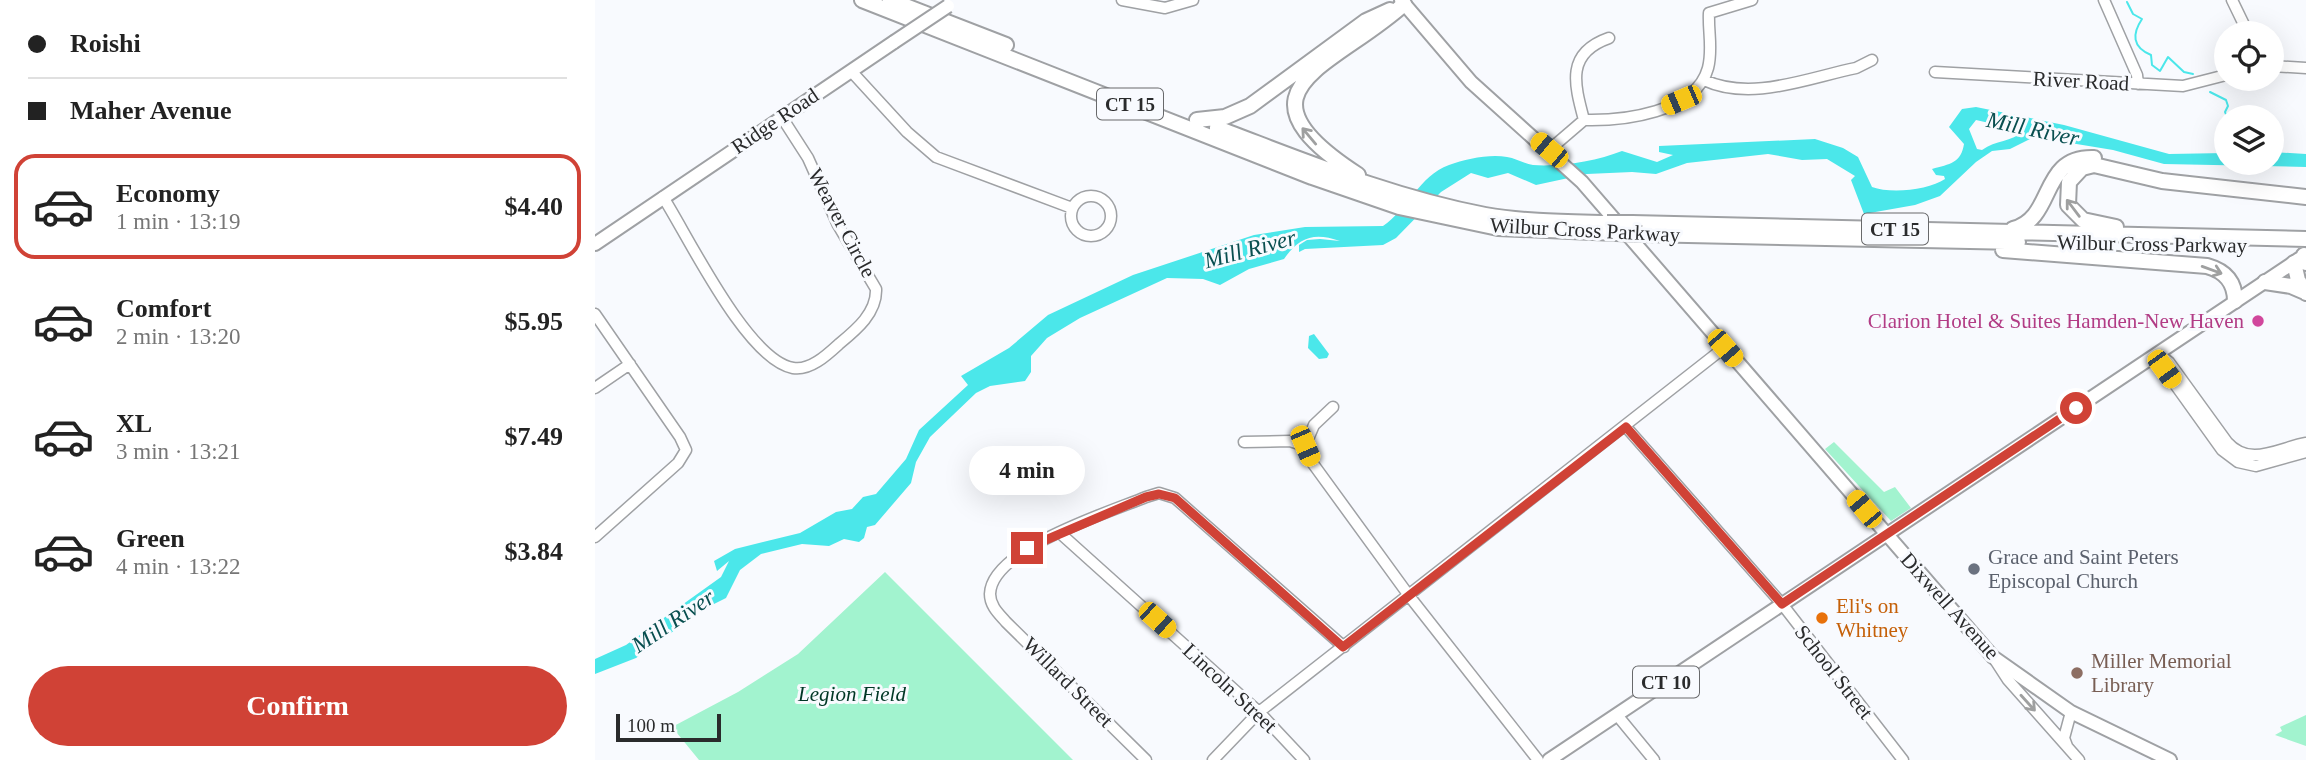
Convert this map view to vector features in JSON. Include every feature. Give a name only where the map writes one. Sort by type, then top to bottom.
[{"type":"highway","name":"Wilbur Cross Parkway","points":[[862,0],[1312,177],[1427,208],[1611,228],[2302,251]]},
{"type":"highway","name":"Wilbur Cross Parkway","points":[[890,0],[1383,191],[1404,202]]},
{"type":"highway","points":[[1197,120],[1225,117],[1250,106],[1366,21],[1406,1]]},
{"type":"highway","points":[[1383,191],[1321,149],[1306,135],[1296,118],[1295,102],[1299,87],[1321,64],[1377,28],[1406,1]]},
{"type":"highway","points":[[1997,232],[2030,222],[2059,171],[2066,164],[2085,157],[2173,175],[2306,190]]},
{"type":"highway","points":[[2158,235],[2083,220],[2068,205],[2069,182],[2082,168],[2094,165],[2162,181],[2306,197]]},
{"type":"highway","name":"Wilbur Cross Parkway","points":[[1637,229],[2158,235],[2302,251]]},
{"type":"highway","points":[[1975,242],[1997,249],[2207,266],[2228,278],[2235,292],[2235,301]]},
{"type":"highway","points":[[2302,251],[2305,293]]},
{"type":"highway","points":[[2265,282],[2291,286],[2305,293]]},
{"type":"main road","name":"Dixwell Avenue","points":[[1406,1],[1471,82],[1578,178],[1993,657],[2071,712],[2170,760]]},
{"type":"main road","name":"Ridge Road","points":[[595,244],[781,116],[953,3]]},
{"type":"main road","points":[[1886,534],[2265,282],[2302,251]]},
{"type":"main road","name":"CT 10","points":[[1549,760],[1886,534]]},
{"type":"street","points":[[1122,0],[1165,8],[1193,0]]},
{"type":"street","points":[[1549,150],[1584,120],[1608,120],[1664,107],[1681,100],[1704,80],[1711,55],[1709,13],[1752,0]]},
{"type":"street","points":[[2104,0],[2137,75],[2138,84]]},
{"type":"street","points":[[2232,0],[2242,21]]},
{"type":"street","points":[[1584,120],[1577,64],[1587,47],[1609,38]]},
{"type":"street","points":[[1704,80],[1723,89],[1744,91],[1856,68],[1872,60]]},
{"type":"street","points":[[2284,67],[2306,68]]},
{"type":"street","points":[[851,71],[907,132],[936,157],[1072,208]]},
{"type":"street","name":"River Road","points":[[1935,72],[2183,86],[2214,78]]},
{"type":"street","name":"Weaver Circle","points":[[663,197],[750,336],[772,357],[792,368],[801,368],[819,360],[865,319],[876,299],[876,289],[838,225],[808,158],[781,116]]},
{"type":"street","points":[[1084,197],[1098,197],[1110,209],[1108,226],[1100,234],[1082,234],[1071,220],[1072,208],[1084,197]]},
{"type":"street","points":[[595,314],[680,437],[685,453],[595,537]]},
{"type":"street","points":[[1213,760],[1259,712],[1410,597],[1725,348]]},
{"type":"street","points":[[2158,354],[2164,369],[2182,387],[2227,454],[2263,465],[2306,452]]},
{"type":"street","points":[[595,388],[629,364]]},
{"type":"street","points":[[1305,446],[1314,425],[1333,407]]},
{"type":"street","name":"School Street","points":[[1626,427],[1782,604],[1903,760]]},
{"type":"street","points":[[1244,442],[1290,441],[1305,446],[1320,476],[1410,597],[1538,760]]},
{"type":"street","points":[[2248,460],[2306,443]]},
{"type":"street","points":[[1061,534],[1146,497],[1163,494],[1175,498],[1343,647]]},
{"type":"street","name":"Willard Street","points":[[1061,534],[1027,548],[1015,558],[992,584],[992,603],[1006,622],[1146,760]]},
{"type":"street","name":"Lincoln Street","points":[[1061,534],[1259,712],[1304,760]]},
{"type":"street","points":[[1993,657],[2008,680],[2079,760]]},
{"type":"street","points":[[2067,746],[2064,738],[2071,712]]},
{"type":"street","points":[[1617,715],[1654,760]]},
{"type":"green space","points":[[1834,442],[1884,492],[1895,487],[1911,508],[1891,521],[1825,449]]},
{"type":"green space","name":"Legion Field","points":[[885,572],[1073,760],[699,760],[672,727],[738,692],[798,654]]},
{"type":"green space","points":[[2306,715],[2306,746],[2275,735],[2282,731],[2280,727]]},
{"type":"water","name":"Mill River","points":[[1976,107],[2064,125],[2169,154],[2214,153],[2214,165],[2164,164],[2113,150],[2034,137],[2010,149],[1992,151],[1976,162],[1940,196],[1915,205],[1864,214],[1851,180],[1855,176],[1827,159],[1802,160],[1768,154],[1687,163],[1656,174],[1587,174],[1536,185],[1508,173],[1488,178],[1471,173],[1441,192],[1396,238],[1383,245],[1305,249],[1299,252],[1299,245],[1307,240],[1340,241],[1322,237],[1308,238],[1295,246],[1284,259],[1249,269],[1220,285],[1203,279],[1167,278],[1080,318],[1047,338],[1031,356],[1031,372],[1025,381],[990,386],[976,393],[930,437],[916,462],[911,483],[875,525],[867,527],[864,538],[859,542],[844,539],[829,546],[802,544],[761,554],[740,570],[726,598],[690,616],[669,635],[636,658],[595,674],[595,659],[626,645],[721,577],[729,561],[717,571],[714,561],[735,549],[800,533],[836,512],[852,509],[863,497],[876,494],[906,459],[919,430],[968,385],[961,376],[1009,348],[1048,315],[1133,275],[1254,235],[1305,227],[1383,226],[1439,170],[1470,159],[1485,157],[1500,156],[1533,165],[1555,165],[1590,160],[1622,151],[1657,162],[1673,155],[1659,152],[1659,146],[1815,139],[1843,148],[1858,157],[1872,187],[1889,190],[1920,188],[1945,179],[1944,176],[1936,175],[1932,169],[1949,164],[1957,159],[1963,150],[1964,144],[1949,127],[1962,109]],"holes":[[[1976,120],[2024,131],[1982,150],[1977,149],[1969,129]]]},
{"type":"water","points":[[2284,153],[2306,154],[2306,167],[2284,167]]},
{"type":"water","points":[[1314,334],[1329,354],[1327,358],[1319,359],[1308,348],[1309,336]]},
{"type":"waterway","points":[[2127,2],[2133,14],[2142,19],[2135,35],[2136,40],[2140,48],[2151,55],[2152,65],[2160,71],[2168,57],[2184,72],[2193,74]]},
{"type":"waterway","points":[[2210,92],[2226,100],[2228,105]]},
{"type":"place","name":"Clarion Hotel & Suites Hamden-New Haven","points":[[2258,321]]},
{"type":"place","name":"Grace and Saint Peters Episcopal Church","points":[[1974,569]]},
{"type":"place","name":"Eli's on Whitney","points":[[1822,618]]},
{"type":"place","name":"Miller Memorial Library","points":[[2077,673]]},
{"type":"route","points":[[1027,548],[1146,497],[1163,494],[1175,498],[1343,647],[1626,427],[1782,604],[2076,408]]}]
